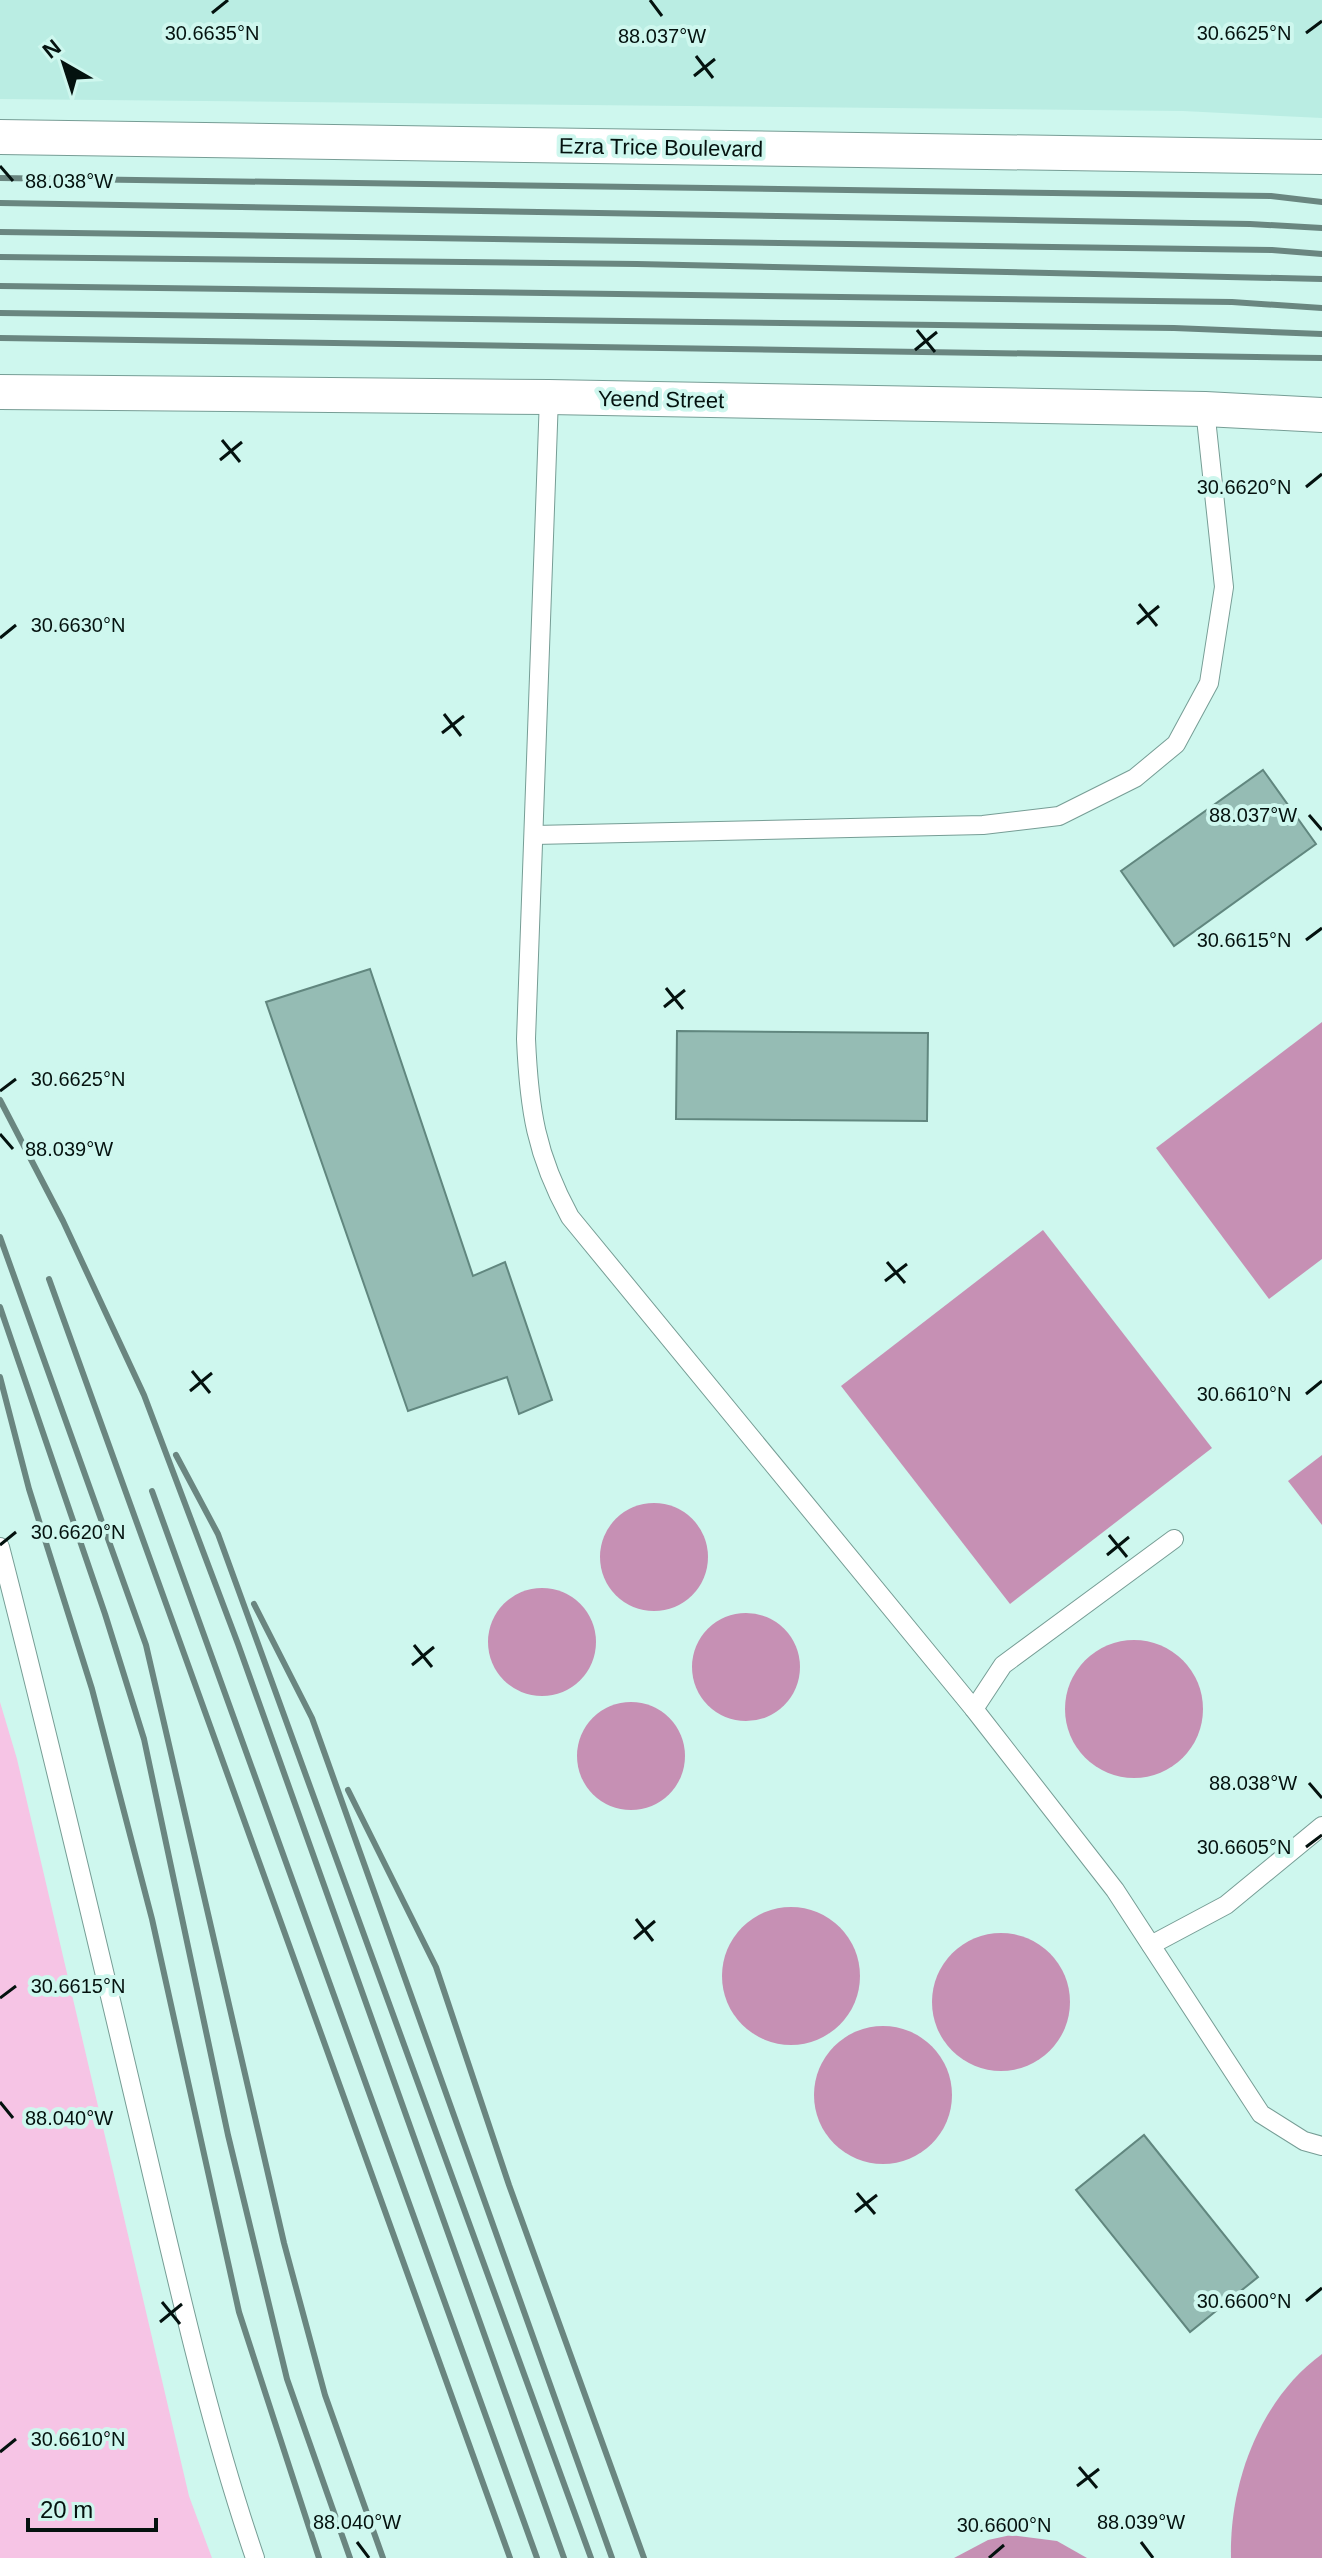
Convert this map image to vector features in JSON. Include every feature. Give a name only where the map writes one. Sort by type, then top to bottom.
[{"type":"street","name":"Ezra Trice Boulevard","points":[[0,137],[1322,157]]},
{"type":"street","name":"Yeend Street","points":[[0,392],[549,397],[1205,409],[1322,415]]},
{"type":"lane","points":[[549,397],[526,1039],[529,1109],[550,1180],[570,1217],[974,1709],[1115,1890],[1261,2114],[1304,2141],[1322,2146]]},
{"type":"lane","points":[[534,835],[983,825],[1059,816],[1135,778],[1176,744],[1209,683],[1224,587],[1205,409]]},
{"type":"lane","points":[[974,1709],[1003,1665],[1174,1539]]},
{"type":"lane","points":[[0,1547],[52,1748],[182,2301],[230,2483],[255,2558]]},
{"type":"lane","points":[[1151,1945],[1226,1905],[1322,1826]]},
{"type":"shaded area","points":[[0,0],[1322,0],[1322,118],[1183,111],[0,99]]},
{"type":"shaded area","points":[[1322,1022],[1322,1259],[1269,1299],[1156,1148]]},
{"type":"shaded area","points":[[1043,1230],[1212,1448],[1010,1604],[841,1386]]},
{"type":"shaded area","points":[[1322,1455],[1322,1525],[1288,1481]]},
{"type":"shaded area","points":[[654,1503],[675,1507],[692,1519],[704,1536],[708,1557],[704,1578],[692,1595],[675,1607],[654,1611],[633,1607],[616,1595],[604,1578],[600,1557],[604,1536],[616,1519],[633,1507]]},
{"type":"shaded area","points":[[542,1588],[563,1592],[580,1604],[592,1621],[596,1642],[592,1663],[580,1680],[563,1692],[542,1696],[521,1692],[504,1680],[492,1663],[488,1642],[492,1621],[504,1604],[521,1592]]},
{"type":"shaded area","points":[[746,1613],[767,1617],[784,1629],[796,1646],[800,1667],[796,1688],[784,1705],[767,1717],[746,1721],[725,1717],[708,1705],[696,1688],[692,1667],[696,1646],[708,1629],[725,1617]]},
{"type":"shaded area","points":[[1134,1640],[1161,1645],[1183,1660],[1198,1682],[1203,1709],[1198,1736],[1183,1758],[1161,1773],[1134,1778],[1107,1773],[1085,1758],[1070,1736],[1065,1709],[1070,1682],[1085,1660],[1107,1645]]},
{"type":"shaded area","points":[[0,1702],[17,1759],[189,2496],[212,2558],[0,2558]]},
{"type":"shaded area","points":[[631,1702],[652,1706],[669,1718],[681,1735],[685,1756],[681,1777],[669,1794],[652,1806],[631,1810],[610,1806],[593,1794],[581,1777],[577,1756],[581,1735],[593,1718],[610,1706]]},
{"type":"shaded area","points":[[791,1907],[818,1912],[840,1927],[855,1949],[860,1976],[855,2003],[840,2025],[818,2040],[791,2045],[764,2040],[742,2025],[727,2003],[722,1976],[727,1949],[742,1927],[764,1912]]},
{"type":"shaded area","points":[[1001,1933],[1028,1938],[1050,1953],[1065,1975],[1070,2002],[1065,2029],[1050,2051],[1028,2066],[1001,2071],[974,2066],[952,2051],[937,2029],[932,2002],[937,1975],[952,1953],[974,1938]]},
{"type":"shaded area","points":[[883,2026],[910,2031],[932,2046],[947,2068],[952,2095],[947,2122],[932,2144],[910,2159],[883,2164],[856,2159],[834,2144],[819,2122],[814,2095],[819,2068],[834,2046],[856,2031]]},
{"type":"shaded area","points":[[1322,2354],[1322,2558],[1231,2558],[1236,2501],[1252,2445],[1281,2394]]},
{"type":"shaded area","points":[[1011,2535],[1057,2541],[1087,2558],[954,2558],[988,2540]]},
{"type":"building","points":[[1263,770],[1316,844],[1174,946],[1121,871]]},
{"type":"building","points":[[370,969],[473,1276],[505,1262],[552,1400],[519,1414],[507,1377],[408,1411],[266,1002]]},
{"type":"building","points":[[677,1031],[928,1033],[927,1121],[676,1119]]},
{"type":"building","points":[[1144,2135],[1258,2277],[1190,2332],[1076,2190]]},
{"type":"railway","points":[[0,178],[1271,196],[1322,202]]},
{"type":"railway","points":[[0,203],[1250,224],[1322,228]]},
{"type":"railway","points":[[0,232],[1272,250],[1322,254]]},
{"type":"railway","points":[[0,257],[637,264],[1322,279]]},
{"type":"railway","points":[[0,286],[1232,302],[1322,308]]},
{"type":"railway","points":[[0,313],[1174,328],[1322,334]]},
{"type":"railway","points":[[0,338],[1322,358]]},
{"type":"railway","points":[[0,1100],[63,1221],[144,1395],[238,1644],[564,2558]]},
{"type":"railway","points":[[0,1237],[146,1645],[284,2243],[325,2395],[383,2558]]},
{"type":"railway","points":[[49,1279],[510,2558]]},
{"type":"railway","points":[[0,1307],[105,1614],[144,1739],[228,2135],[287,2379],[350,2558]]},
{"type":"railway","points":[[0,1377],[29,1489],[92,1689],[152,1919],[239,2312],[319,2558]]},
{"type":"railway","points":[[176,1455],[218,1534],[591,2558]]},
{"type":"railway","points":[[152,1491],[537,2558]]},
{"type":"railway","points":[[254,1604],[312,1718],[612,2558]]},
{"type":"railway","points":[[348,1790],[436,1967],[509,2185],[644,2558]]}]
